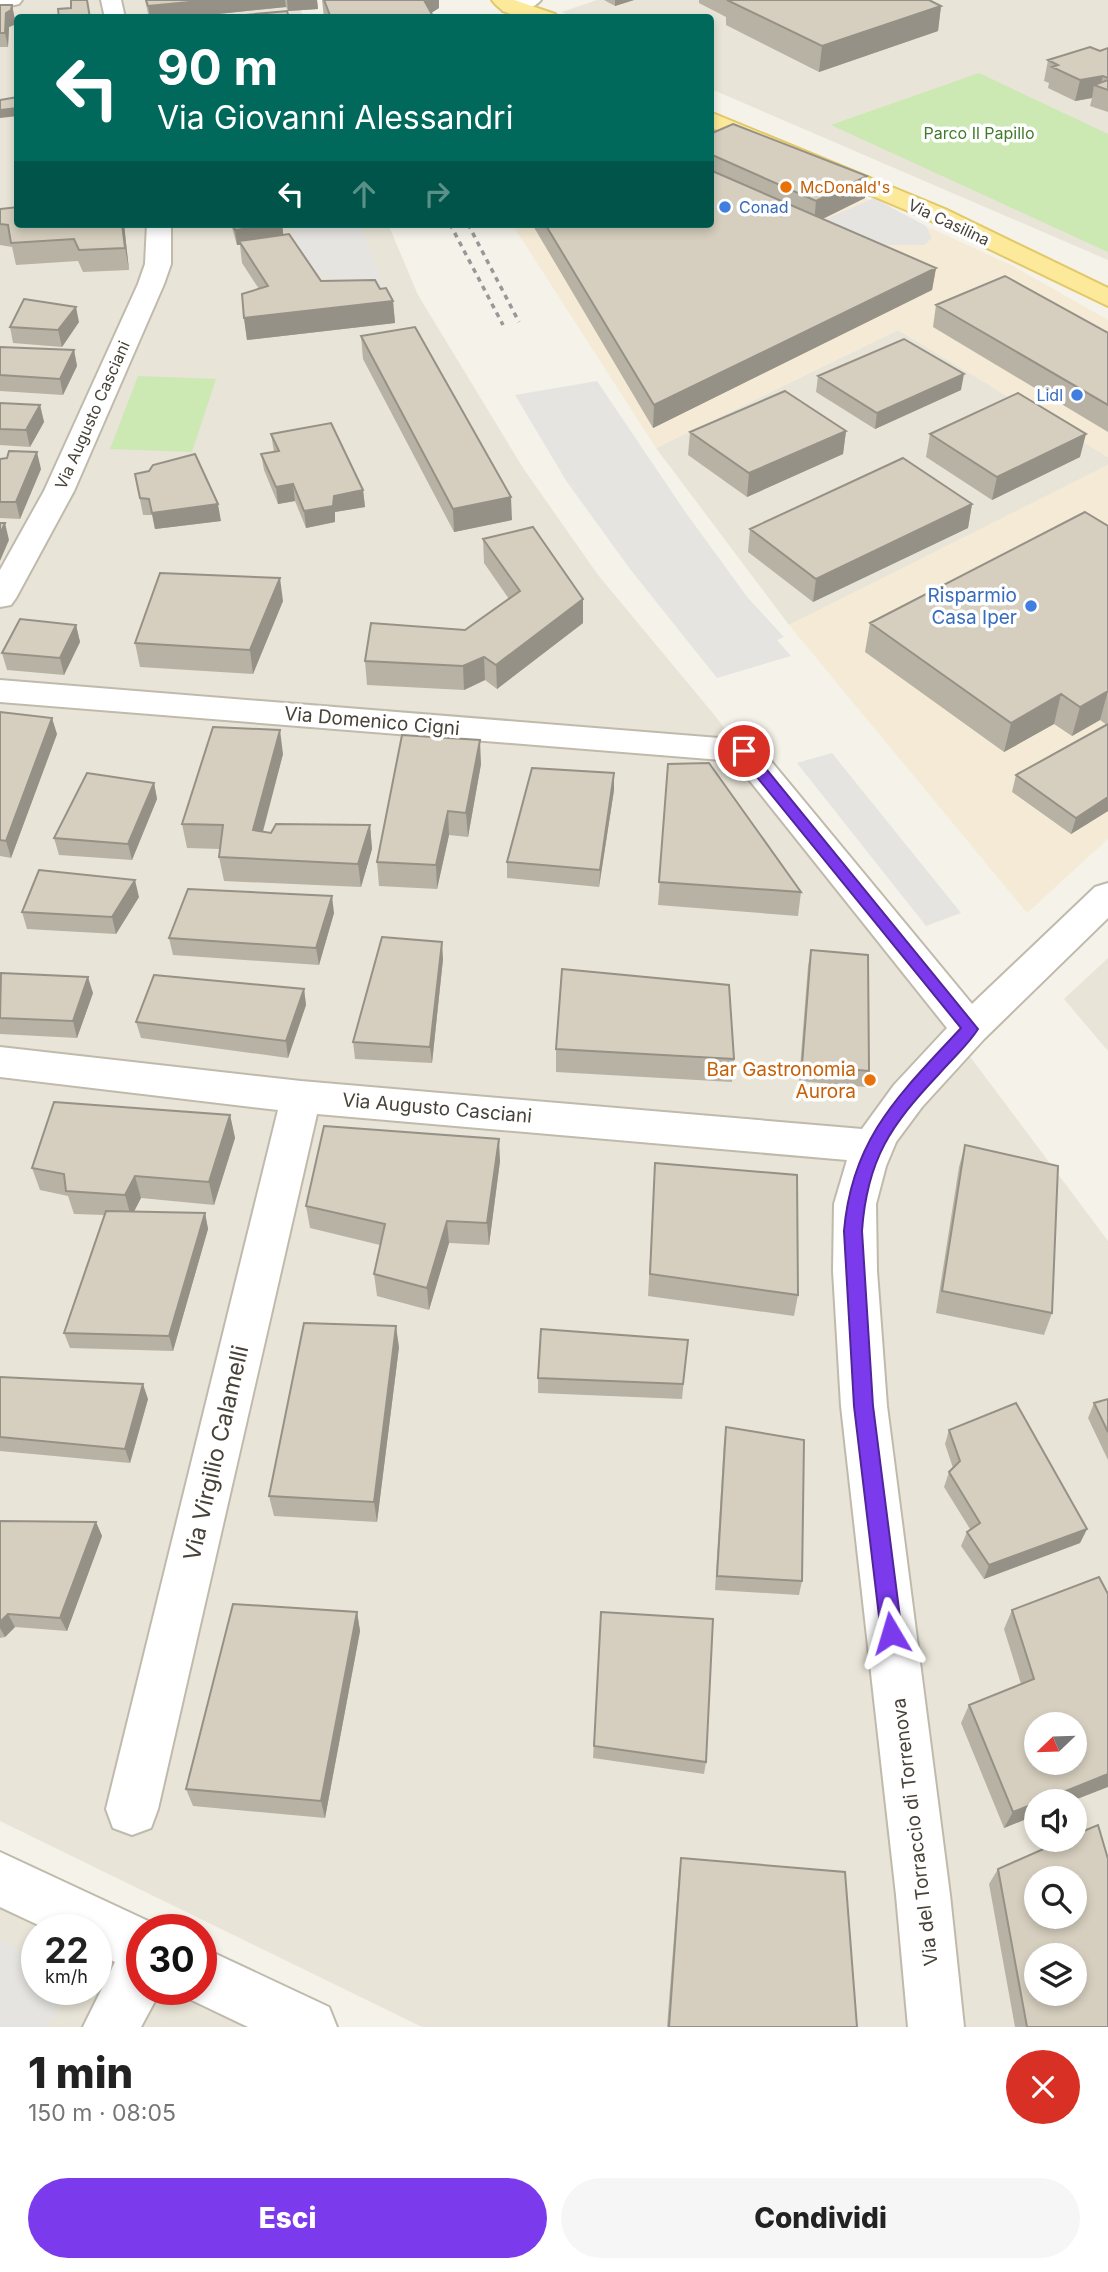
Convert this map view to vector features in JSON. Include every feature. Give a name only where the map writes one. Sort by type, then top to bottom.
[{"type":"main road","points":[[509,8],[532,14]]},
{"type":"main road","name":"Via Casilina","points":[[714,100],[1000,220]]},
{"type":"main road","name":"Via Casilina","points":[[714,121],[936,214],[1108,298]]},
{"type":"street","points":[[0,2],[12,0]]},
{"type":"street","points":[[509,8],[531,0]]},
{"type":"street","name":"Via Augusto Casciani","points":[[0,598],[59,491],[151,284],[158,264],[159,228]]},
{"type":"street","name":"Via Domenico Cigni","points":[[0,691],[744,751],[970,1029]]},
{"type":"street","name":"Via del Torraccio di Torrenova","points":[[936,2027],[923,1895],[864,1406],[853,1231],[859,1185],[880,1133],[908,1096],[970,1029],[1108,896]]},
{"type":"street","name":"Via Augusto Casciani","points":[[0,1062],[301,1097],[874,1146]]},
{"type":"street","name":"Via Virgilio Calamelli","points":[[132,1809],[301,1097]]},
{"type":"street","points":[[0,1879],[126,1938]]},
{"type":"street","points":[[217,1983],[309,2027]]},
{"type":"street","points":[[111,2027],[126,1998]]},
{"type":"shaded area","points":[[0,0],[314,0],[317,9],[301,10],[302,14],[14,14],[14,228],[390,228],[418,295],[523,468],[598,575],[716,717],[1108,1241],[1108,2027],[422,2027],[217,1927],[217,1914],[191,1914],[0,1821]]},
{"type":"shaded area","points":[[597,0],[1108,0],[1108,260],[714,90],[714,14],[562,12]]},
{"type":"shaded area","points":[[714,129],[1011,265],[1108,320],[1108,457],[898,330],[656,448],[515,228],[714,228]]},
{"type":"shaded area","points":[[874,198],[926,226],[932,238],[924,245],[881,245],[821,221]]},
{"type":"shaded area","points":[[293,228],[361,228],[386,295],[303,269]]},
{"type":"shaded area","points":[[898,330],[1108,457],[1108,465],[789,625],[656,448]]},
{"type":"shaded area","points":[[597,381],[686,513],[748,598],[784,637],[777,640],[791,656],[717,678],[630,569],[567,482],[515,395]]},
{"type":"shaded area","points":[[1108,465],[1108,839],[1027,913],[789,625]]},
{"type":"shaded area","points":[[832,753],[961,913],[926,926],[797,763]]},
{"type":"shaded area","points":[[1108,958],[1108,1051],[1064,999]]},
{"type":"shaded area","points":[[0,1894],[39,1914],[21,1914],[21,2005],[112,2005],[112,1952],[126,1959],[126,2005],[216,2005],[259,2027],[0,2027]]},
{"type":"shaded area","points":[[0,1940],[21,1951],[21,2005],[59,2005],[47,2027],[0,2027]]},
{"type":"green space","name":"Parco Il Papillo","points":[[979,73],[1108,134],[1108,252],[831,125]]},
{"type":"green space","points":[[138,376],[216,379],[192,452],[110,449]]},
{"type":"building","points":[[71,0],[87,0],[89,14],[59,14],[58,9],[71,8]]},
{"type":"building","points":[[146,0],[210,0],[148,6]]},
{"type":"building","points":[[324,0],[424,0],[432,14],[329,14]]},
{"type":"building","points":[[727,0],[929,0],[941,6],[822,46]]},
{"type":"building","points":[[0,5],[12,5],[11,10],[6,13],[5,33],[0,33]]},
{"type":"building","points":[[287,11],[288,14],[255,14]]},
{"type":"building","points":[[1090,47],[1100,51],[1108,48],[1108,78],[1103,76],[1080,80],[1052,67],[1058,65],[1048,60]]},
{"type":"building","points":[[1108,80],[1108,90],[1094,85]]},
{"type":"building","points":[[14,98],[14,108],[0,110],[0,100]]},
{"type":"building","points":[[733,124],[867,176],[816,201],[714,156],[714,132]]},
{"type":"building","points":[[714,172],[936,268],[654,405],[547,228],[714,228]]},
{"type":"building","points":[[14,207],[14,228],[122,228],[125,248],[79,250],[74,239],[11,243],[8,225],[0,224],[0,209]]},
{"type":"building","points":[[289,234],[321,281],[375,280],[380,289],[386,288],[393,301],[244,318],[242,294],[268,286],[239,241]]},
{"type":"building","points":[[1005,276],[1108,333],[1108,405],[936,305]]},
{"type":"building","points":[[24,299],[76,307],[58,330],[10,327]]},
{"type":"building","points":[[415,327],[511,497],[453,509],[361,336]]},
{"type":"building","points":[[904,339],[964,374],[877,413],[818,376]]},
{"type":"building","points":[[0,347],[74,350],[60,379],[0,375]]},
{"type":"building","points":[[785,391],[846,431],[749,473],[690,432]]},
{"type":"building","points":[[1018,393],[1086,434],[997,477],[930,434]]},
{"type":"building","points":[[0,403],[40,405],[26,430],[0,429]]},
{"type":"building","points":[[331,423],[363,490],[334,496],[333,506],[304,511],[293,484],[276,487],[261,454],[279,451],[271,434]]},
{"type":"building","points":[[9,451],[37,452],[16,502],[0,502],[0,459],[7,458]]},
{"type":"building","points":[[195,454],[218,504],[152,513],[149,499],[140,498],[135,474],[149,471],[153,465]]},
{"type":"building","points":[[903,458],[972,504],[816,579],[750,529]]},
{"type":"building","name":"Risparmio Casa Iper","points":[[1085,512],[1108,526],[1108,691],[1080,707],[1061,694],[1011,723],[870,623]]},
{"type":"building","points":[[533,527],[583,599],[496,665],[484,657],[463,666],[365,661],[371,623],[465,630],[520,591],[483,539]]},
{"type":"building","points":[[160,573],[280,578],[250,650],[135,643]]},
{"type":"building","points":[[20,619],[76,625],[60,658],[2,653]]},
{"type":"building","points":[[0,712],[52,718],[6,841],[0,840]]},
{"type":"building","points":[[1108,724],[1108,797],[1076,818],[1016,775]]},
{"type":"building","points":[[213,727],[280,730],[253,830],[271,833],[276,824],[370,825],[358,864],[219,857],[223,825],[182,824]]},
{"type":"building","points":[[402,735],[480,740],[466,813],[448,811],[436,865],[377,862]]},
{"type":"building","points":[[709,763],[801,892],[659,882],[668,764]]},
{"type":"building","points":[[532,768],[614,773],[600,870],[507,862]]},
{"type":"building","points":[[87,773],[154,783],[128,844],[54,838]]},
{"type":"building","points":[[39,870],[135,880],[112,917],[22,912]]},
{"type":"building","points":[[188,889],[332,896],[316,948],[169,938]]},
{"type":"building","points":[[382,937],[442,942],[430,1047],[353,1042]]},
{"type":"building","points":[[811,950],[868,955],[869,1071],[802,1065]]},
{"type":"building","points":[[562,969],[729,985],[734,1059],[556,1049]]},
{"type":"building","points":[[1,973],[88,977],[73,1021],[0,1018]]},
{"type":"building","points":[[154,975],[304,989],[286,1041],[136,1022]]},
{"type":"building","points":[[54,1102],[230,1115],[209,1182],[135,1176],[125,1195],[66,1191],[64,1174],[32,1168]]},
{"type":"building","points":[[324,1126],[499,1139],[487,1223],[447,1221],[427,1288],[374,1274],[385,1224],[306,1206]]},
{"type":"building","points":[[965,1145],[1058,1166],[1052,1313],[942,1291]]},
{"type":"building","points":[[655,1163],[797,1175],[798,1295],[650,1274]]},
{"type":"building","points":[[106,1211],[205,1213],[169,1336],[64,1333]]},
{"type":"building","points":[[304,1323],[396,1326],[374,1502],[269,1496]]},
{"type":"building","points":[[541,1329],[688,1340],[683,1384],[538,1378]]},
{"type":"building","points":[[0,1377],[143,1384],[125,1449],[0,1437]]},
{"type":"building","points":[[1108,1399],[1108,1432],[1094,1403]]},
{"type":"building","points":[[1016,1403],[1087,1529],[989,1565],[967,1532],[980,1523],[949,1472],[960,1461],[949,1430]]},
{"type":"building","points":[[726,1427],[804,1440],[802,1581],[717,1576]]},
{"type":"building","points":[[0,1521],[96,1522],[60,1618],[8,1614],[0,1622]]},
{"type":"building","points":[[1099,1577],[1108,1594],[1108,1774],[1071,1789],[1024,1789],[1024,1808],[1013,1812],[969,1705],[1034,1679],[1012,1610]]},
{"type":"building","points":[[233,1604],[357,1612],[321,1801],[186,1789]]},
{"type":"building","points":[[601,1612],[713,1619],[706,1762],[594,1746]]},
{"type":"building","points":[[1098,1825],[1108,1859],[1108,2027],[1027,2027],[998,1869],[1037,1852],[1087,1852],[1087,1830]]},
{"type":"building","points":[[681,1858],[845,1872],[857,2027],[669,2027]]},
{"type":"railway","points":[[452,228],[503,325]]},
{"type":"railway","points":[[470,228],[519,322]]},
{"type":"place","name":"McDonald's","points":[[786,187]]},
{"type":"place","name":"Conad","points":[[725,207]]},
{"type":"place","name":"Lidl","points":[[1077,395]]},
{"type":"place","name":"Risparmio Casa Iper","points":[[1031,606]]},
{"type":"place","name":"Bar Gastronomia Aurora","points":[[870,1080]]},
{"type":"route","points":[[744,751],[970,1029],[908,1096],[880,1133],[865,1166],[855,1204],[853,1231],[864,1406],[891,1633]]}]
